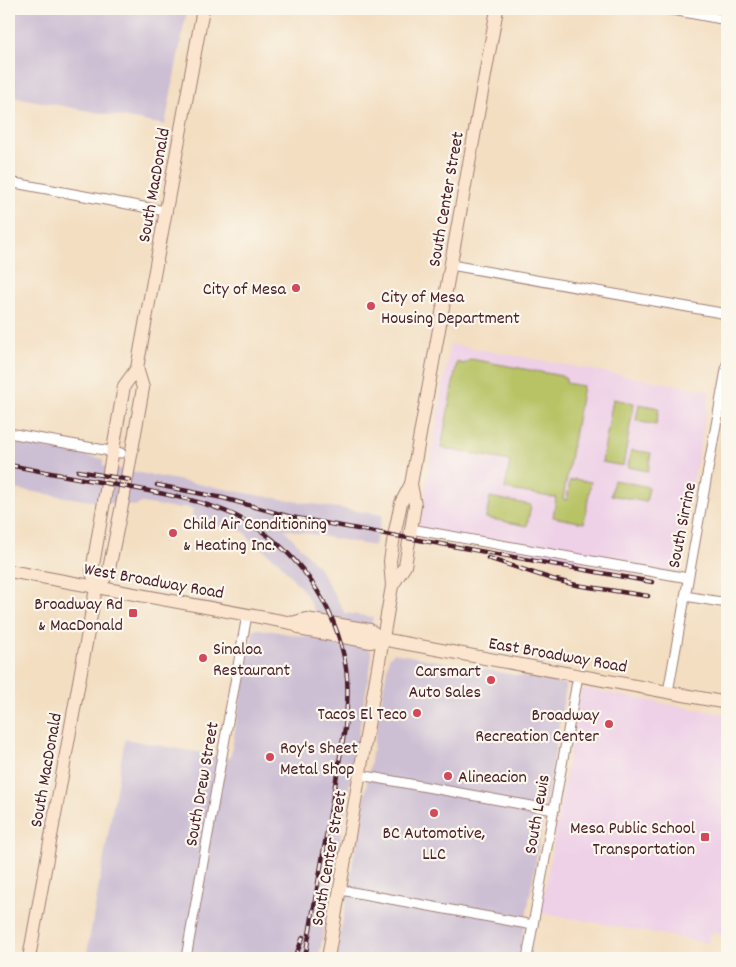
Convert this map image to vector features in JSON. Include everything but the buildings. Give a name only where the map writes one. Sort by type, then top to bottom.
[{"type":"street","name":"South MacDonald","points":[[96,588],[108,574],[122,500],[142,388],[137,368],[204,9]]},
{"type":"street","name":"South Center Street","points":[[328,958],[392,586],[390,561],[394,536],[401,503],[411,484],[497,9]]},
{"type":"street","points":[[667,9],[727,20]]},
{"type":"street","points":[[9,182],[165,211]]},
{"type":"street","points":[[451,265],[727,314]]},
{"type":"street","name":"South Sirrine","points":[[668,692],[727,364]]},
{"type":"street","name":"South MacDonald","points":[[29,958],[96,588],[92,571],[117,453],[124,386],[137,368]]},
{"type":"street","points":[[9,433],[117,453]]},
{"type":"street","name":"South Center Street","points":[[392,586],[405,566],[415,505],[411,484]]},
{"type":"street","points":[[411,529],[688,578]]},
{"type":"street","name":"West Broadway Road","points":[[9,572],[292,623],[306,619],[370,630],[382,639]]},
{"type":"street","points":[[685,596],[727,604]]},
{"type":"street","name":"South Drew Street","points":[[186,958],[247,615]]},
{"type":"street","name":"East Broadway Road","points":[[382,639],[727,703]]},
{"type":"street","name":"South Lewis","points":[[526,958],[578,676]]},
{"type":"street","points":[[360,776],[554,810]]},
{"type":"street","points":[[341,890],[533,925]]},
{"type":"shaded area","points":[[9,9],[187,9],[165,125],[9,96]]},
{"type":"shaded area","points":[[450,344],[710,391],[675,581],[418,533]]},
{"type":"shaded area","points":[[9,441],[103,459],[103,466],[262,496],[383,515],[374,546],[284,529],[319,568],[345,613],[373,617],[367,648],[371,651],[372,657],[319,958],[86,958],[125,739],[230,758],[253,632],[256,629],[260,629],[326,640],[324,629],[305,593],[279,562],[253,542],[244,532],[191,520],[193,509],[182,506],[181,509],[142,503],[136,506],[9,488]]},
{"type":"shaded area","points":[[394,653],[564,684],[566,687],[519,958],[336,958],[389,658]]},
{"type":"shaded area","points":[[586,689],[727,715],[726,935],[711,932],[709,943],[541,913],[580,692]]},
{"type":"green space","points":[[471,359],[562,376],[566,379],[566,383],[583,386],[563,499],[567,500],[570,480],[591,482],[584,523],[553,517],[556,498],[505,489],[510,461],[441,448],[457,362],[464,364]]},
{"type":"green space","points":[[613,399],[634,403],[623,466],[602,462]]},
{"type":"green space","points":[[639,404],[659,408],[656,425],[636,421]]},
{"type":"green space","points":[[631,450],[651,453],[648,471],[628,467]]},
{"type":"green space","points":[[614,480],[649,487],[646,502],[611,495]]},
{"type":"green space","points":[[490,497],[531,505],[527,526],[486,518]]},
{"type":"railway","points":[[9,465],[169,495],[209,505],[234,515],[256,527],[293,559],[309,578],[322,599],[333,621],[341,644],[346,668],[347,698],[345,728],[305,958]]},
{"type":"railway","points":[[78,471],[130,480]]},
{"type":"railway","points":[[157,485],[223,498],[291,517],[652,582]]},
{"type":"railway","points":[[488,558],[576,585],[648,596]]},
{"type":"railway","points":[[295,958],[303,937]]},
{"type":"place","name":"City of Mesa","points":[[296,288]]},
{"type":"place","name":"City of Mesa Housing Department","points":[[371,306]]},
{"type":"place","name":"Child Air Conditioning & Heating Inc.","points":[[173,533]]},
{"type":"place","name":"Broadway Rd & MacDonald","points":[[133,613]]},
{"type":"place","name":"Sinaloa Restaurant","points":[[203,658]]},
{"type":"place","name":"Carsmart Auto Sales","points":[[491,680]]},
{"type":"place","name":"Tacos El Teco","points":[[417,713]]},
{"type":"place","name":"Broadway Recreation Center","points":[[609,724]]},
{"type":"place","name":"Roy's Sheet Metal Shop","points":[[270,757]]},
{"type":"place","name":"Alineacion","points":[[448,776]]},
{"type":"place","name":"BC Automotive, LLC","points":[[434,813]]},
{"type":"place","name":"Mesa Public School Transportation","points":[[705,837]]}]
